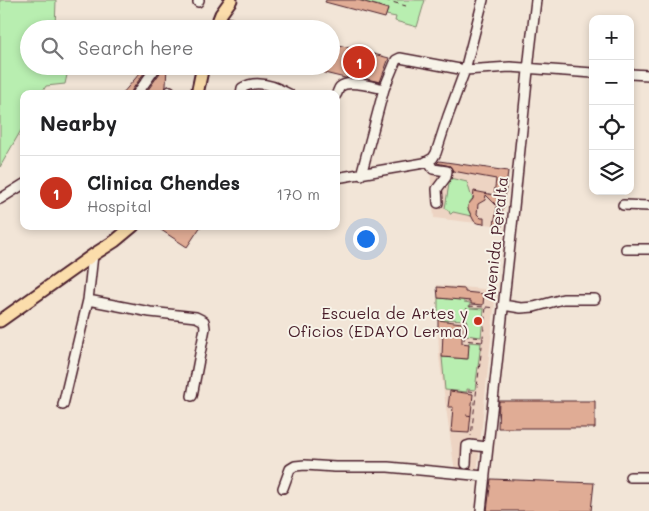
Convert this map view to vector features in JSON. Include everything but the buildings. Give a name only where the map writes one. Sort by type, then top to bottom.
[{"type":"main road","points":[[218,20],[231,0]]},
{"type":"main road","points":[[198,90],[201,75]]},
{"type":"main road","points":[[0,321],[115,241],[127,230]]},
{"type":"street","points":[[340,178],[361,175],[428,161],[434,158],[464,70],[483,0]]},
{"type":"street","name":"Avenida Peralta","points":[[480,511],[536,0]]},
{"type":"street","points":[[361,175],[384,89],[392,69],[399,58],[464,70],[510,67],[589,72]]},
{"type":"street","points":[[634,74],[649,75]]},
{"type":"street","points":[[141,90],[151,75]]},
{"type":"street","points":[[242,90],[248,85],[258,83],[282,90]]},
{"type":"street","points":[[338,90],[340,87],[351,83],[384,89]]},
{"type":"street","points":[[428,161],[433,169],[447,171],[446,177],[437,189],[438,203]]},
{"type":"street","points":[[0,200],[20,187]]},
{"type":"street","points":[[623,205],[649,206]]},
{"type":"street","points":[[626,249],[649,249]]},
{"type":"street","points":[[63,405],[88,300],[94,254]]},
{"type":"street","points":[[503,307],[534,307],[563,299],[595,298]]},
{"type":"street","points":[[88,300],[150,312],[196,318],[204,321],[205,328],[192,396]]},
{"type":"street","points":[[466,464],[467,446],[487,447]]},
{"type":"street","points":[[283,488],[290,469],[295,466],[305,465],[388,467],[484,476]]},
{"type":"street","points":[[630,478],[649,477]]},
{"type":"path","points":[[385,0],[406,6]]},
{"type":"path","points":[[482,342],[464,340],[467,306],[503,307]]},
{"type":"path","points":[[471,436],[486,307]]},
{"type":"path","points":[[464,336],[483,338]]},
{"type":"path","points":[[468,391],[476,392]]},
{"type":"path","points":[[466,415],[474,416]]},
{"type":"shaded area","points":[[438,161],[508,171],[502,226],[434,218],[430,168],[433,168]]},
{"type":"shaded area","name":"Escuela de Artes y Oficios (EDAYO Lerma)","points":[[437,285],[496,290],[477,473],[455,472],[439,357]]},
{"type":"green space","points":[[0,0],[56,0],[55,20],[20,20],[20,75],[67,75],[65,84],[46,86],[44,90],[20,90],[20,132],[0,167]]},
{"type":"green space","points":[[358,0],[425,0],[417,27],[395,21],[396,17],[386,15],[388,10],[380,6]]},
{"type":"green space","points":[[450,178],[467,182],[473,198],[469,206],[471,216],[453,212],[450,214],[445,208]]},
{"type":"green space","points":[[438,298],[464,300],[464,302],[470,303],[470,308],[484,309],[481,337],[466,335],[467,320],[438,320]]},
{"type":"green space","points":[[469,342],[481,343],[475,390],[467,389],[467,392],[445,390],[442,357],[467,359]]},
{"type":"place","name":"Clinica Chendes","points":[[359,62]]},
{"type":"place","name":"Escuela de Artes y Oficios (EDAYO Lerma)","points":[[478,321]]}]
